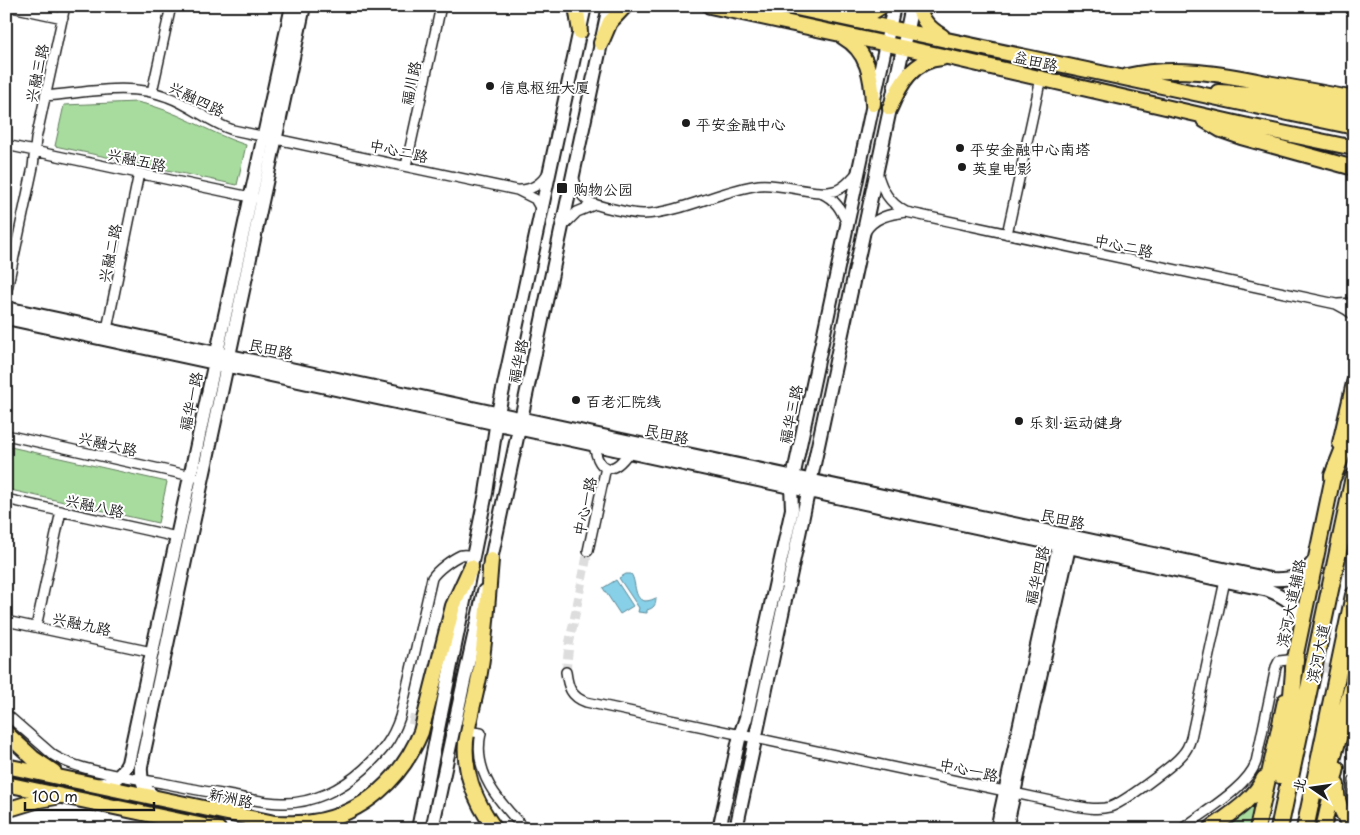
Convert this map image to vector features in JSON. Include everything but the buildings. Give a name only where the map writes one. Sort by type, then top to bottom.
[{"type":"highway","points":[[1333,476],[1354,423]]},
{"type":"highway","name":"滨河大道","points":[[1279,829],[1354,477]]},
{"type":"highway","name":"滨河大道","points":[[1306,829],[1354,595]]},
{"type":"highway","points":[[1272,829],[1291,707],[1292,659]]},
{"type":"highway","points":[[1312,829],[1353,686]]},
{"type":"main road","points":[[576,6],[580,32]]},
{"type":"main road","points":[[601,43],[610,22],[626,6]]},
{"type":"main road","name":"益田路","points":[[710,6],[1354,148]]},
{"type":"main road","name":"益田路","points":[[787,6],[1192,93],[1251,99],[1354,127]]},
{"type":"main road","points":[[849,19],[866,15],[882,6]]},
{"type":"main road","points":[[918,6],[923,20],[931,29],[957,42]]},
{"type":"main road","points":[[835,33],[850,41],[864,58],[869,68],[873,104]]},
{"type":"main road","points":[[890,108],[899,88],[910,72],[921,63],[935,59],[952,58]]},
{"type":"main road","points":[[1119,78],[1142,73],[1204,72],[1354,99]]},
{"type":"main road","points":[[1251,99],[1354,113]]},
{"type":"main road","points":[[1195,114],[1231,134],[1354,168]]},
{"type":"main road","name":"滨河大道辅路","points":[[1257,829],[1292,659],[1302,625],[1354,383]]},
{"type":"main road","points":[[491,560],[481,667],[467,735],[466,761],[471,785],[480,807],[495,829]]},
{"type":"main road","points":[[275,823],[314,822],[336,817],[357,808],[390,782],[404,765],[414,749],[421,732],[453,606],[472,561]]},
{"type":"main road","points":[[1323,829],[1353,686]]},
{"type":"main road","points":[[6,733],[45,767],[71,780]]},
{"type":"main road","points":[[1340,753],[1336,790],[1341,809],[1351,829]]},
{"type":"main road","points":[[1210,829],[1255,793],[1271,762]]},
{"type":"main road","name":"新洲路","points":[[6,766],[302,829]]},
{"type":"main road","points":[[6,784],[218,829]]},
{"type":"main road","points":[[8,809],[39,800],[68,797]]},
{"type":"street","points":[[7,6],[63,18]]},
{"type":"street","name":"兴融三路","points":[[6,294],[45,96],[65,6]]},
{"type":"street","points":[[152,92],[171,6]]},
{"type":"street","name":"福华一路","points":[[141,780],[141,766],[197,477],[270,137],[292,6]]},
{"type":"street","name":"福华一路","points":[[270,137],[304,6]]},
{"type":"street","name":"福川路","points":[[406,166],[442,6]]},
{"type":"street","name":"福华路","points":[[418,829],[472,561],[491,462],[497,419],[586,6]]},
{"type":"street","name":"福华路","points":[[432,829],[609,6]]},
{"type":"street","name":"福华三路","points":[[719,829],[740,735],[746,718],[792,508],[792,482],[894,6]]},
{"type":"street","points":[[736,829],[912,6]]},
{"type":"street","points":[[1007,234],[1041,78]]},
{"type":"street","name":"兴融四路","points":[[45,96],[110,89],[152,92],[169,97],[228,128],[270,137]]},
{"type":"street","name":"中心二路","points":[[270,137],[517,190],[535,199],[542,211]]},
{"type":"street","name":"兴融五路","points":[[6,145],[257,198]]},
{"type":"street","points":[[517,190],[525,190],[536,186],[546,177],[551,167]]},
{"type":"street","points":[[573,175],[581,196],[594,206],[628,212],[649,213],[759,185],[779,185],[829,192],[838,190],[858,172]]},
{"type":"street","name":"中心二路","points":[[876,172],[888,199],[906,212]]},
{"type":"street","name":"兴融二路","points":[[106,334],[140,173]]},
{"type":"street","points":[[819,192],[836,202],[847,224]]},
{"type":"street","points":[[561,229],[574,214],[594,206]]},
{"type":"street","name":"中心二路","points":[[863,238],[870,226],[880,218],[906,212],[1336,304],[1354,303]]},
{"type":"street","name":"中心二路","points":[[1336,304],[1354,316]]},
{"type":"street","name":"民田路","points":[[6,308],[106,334],[792,482],[1064,543],[1227,576],[1280,595],[1295,607],[1302,625]]},
{"type":"street","name":"民田路","points":[[6,318],[106,334]]},
{"type":"street","name":"民田路","points":[[520,423],[594,445],[792,482]]},
{"type":"street","name":"兴融六路","points":[[6,435],[197,477]]},
{"type":"street","points":[[594,445],[597,459],[600,464],[606,467],[618,466],[629,452]]},
{"type":"street","name":"中心一路","points":[[588,551],[606,467]]},
{"type":"street","name":"福华一路","points":[[121,775],[128,762],[177,537],[197,477]]},
{"type":"street","name":"兴融八路","points":[[6,499],[177,537]]},
{"type":"street","points":[[36,627],[61,511]]},
{"type":"street","name":"福华四路","points":[[1006,829],[1010,792],[1064,543]]},
{"type":"street","points":[[6,714],[60,760],[76,766],[141,780],[272,803],[309,800],[335,790],[362,772],[392,739],[405,718],[433,576],[457,558],[465,555],[472,561]]},
{"type":"street","name":"民田路","points":[[1227,576],[1270,579],[1291,578],[1305,572],[1316,560]]},
{"type":"street","name":"中心一路","points":[[566,672],[570,690],[573,696],[579,700],[1010,792],[1091,808],[1110,807],[1126,799],[1187,750],[1227,576]]},
{"type":"street","name":"兴融九路","points":[[6,621],[152,652]]},
{"type":"street","points":[[1182,829],[1241,784],[1251,774],[1256,762],[1276,667],[1279,661],[1292,659]]},
{"type":"street","points":[[473,732],[481,733],[478,754],[482,772],[496,795],[525,829]]},
{"type":"street","points":[[97,785],[115,781],[121,775]]},
{"type":"street","points":[[141,780],[147,791],[156,798]]},
{"type":"street","points":[[1354,780],[1354,798]]},
{"type":"street","name":"福华四路","points":[[997,829],[1010,792]]},
{"type":"green space","points":[[137,102],[165,110],[246,145],[237,185],[55,146],[64,105]]},
{"type":"green space","points":[[6,446],[167,482],[158,523],[6,489]]},
{"type":"green space","points":[[1259,803],[1254,829],[1219,829],[1221,827]]},
{"type":"water","points":[[626,574],[631,574],[639,598],[648,601],[656,598],[656,603],[647,610],[647,613],[638,612],[639,608],[619,578]]},
{"type":"water","points":[[616,580],[633,606],[620,614],[603,588]]},
{"type":"tunnel","points":[[566,672],[569,645],[588,551]]},
{"type":"tunnel","points":[[1293,661],[1354,674]]},
{"type":"tunnel","points":[[409,719],[472,732]]},
{"type":"place","name":"信息枢纽大厦","points":[[490,86]]},
{"type":"place","name":"平安金融中心","points":[[686,123]]},
{"type":"place","name":"平安金融中心南塔","points":[[960,148]]},
{"type":"place","name":"英皇电影","points":[[962,167]]},
{"type":"place","name":"购物公园","points":[[562,188]]},
{"type":"place","name":"百老汇院线","points":[[576,400]]},
{"type":"place","name":"乐刻·运动健身","points":[[1019,421]]}]
